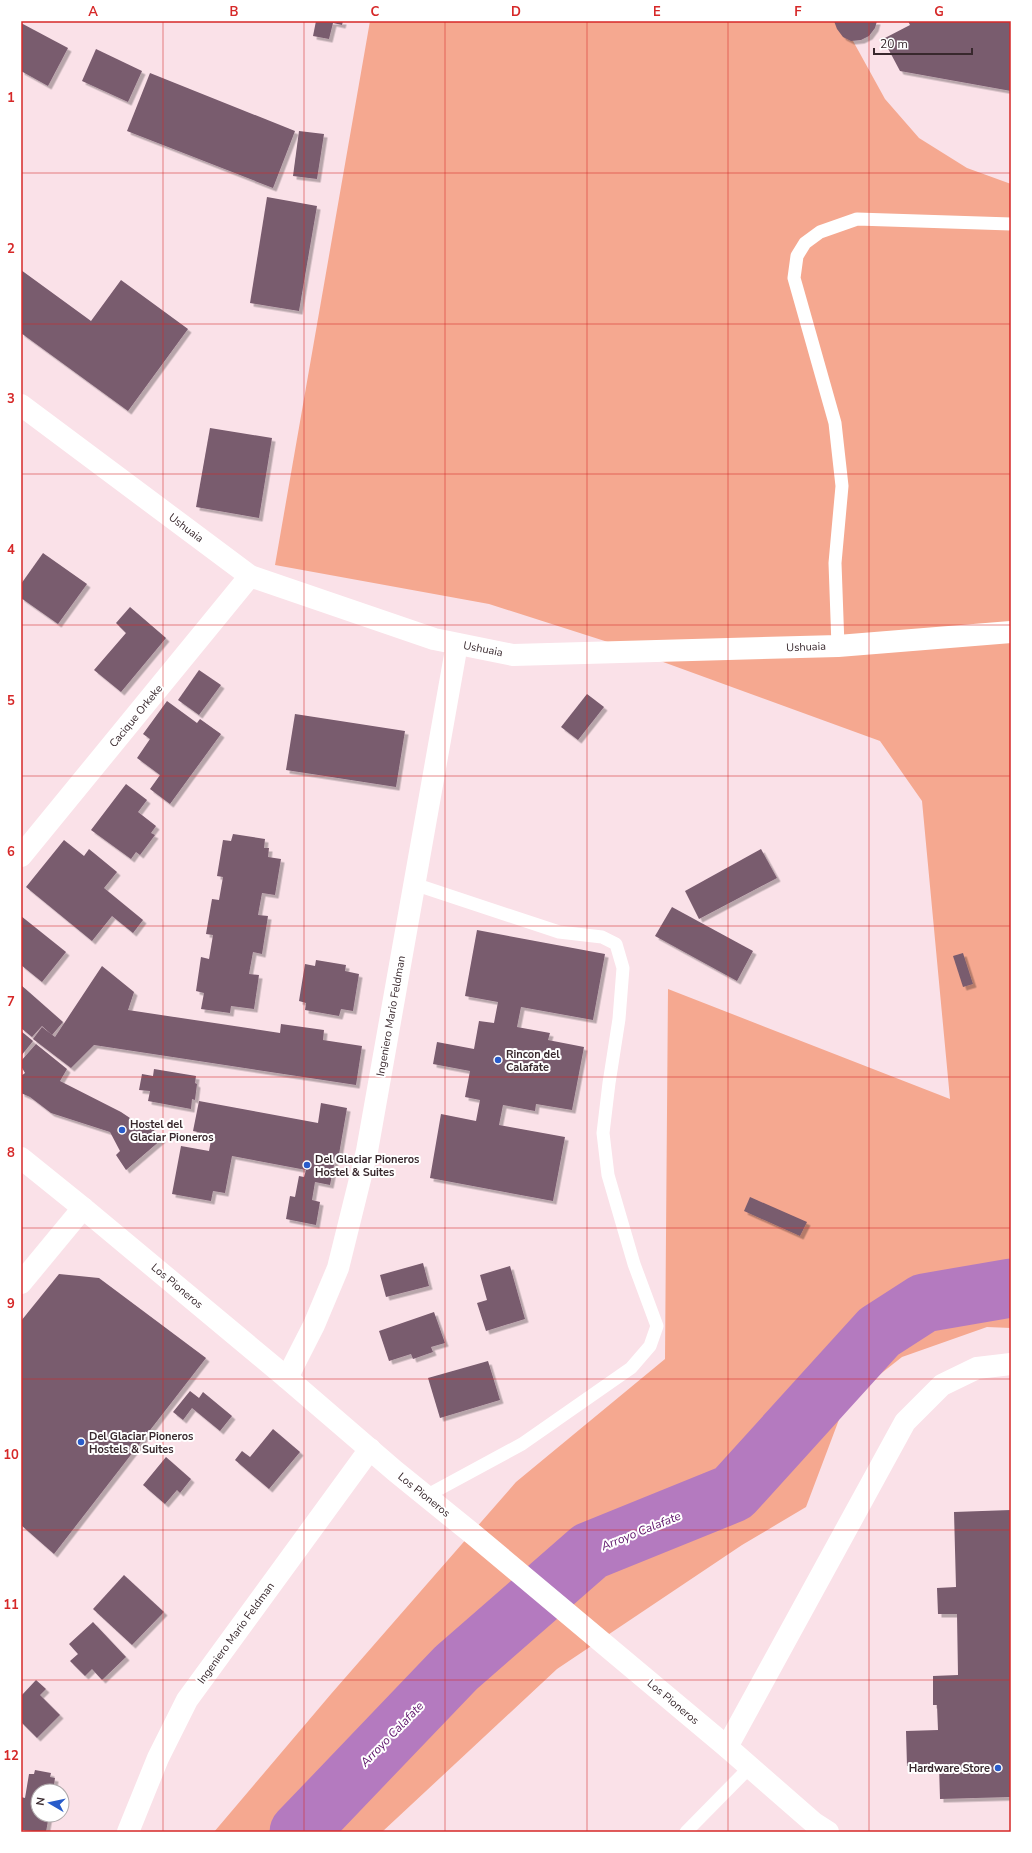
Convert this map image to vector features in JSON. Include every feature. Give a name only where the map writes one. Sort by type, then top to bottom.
[{"type":"street","name":"Ushuaia","points":[[21,405],[250,576],[434,639],[514,655],[838,646],[1011,632]]},
{"type":"street","name":"Cacique Orkeke","points":[[21,856],[250,576]]},
{"type":"street","name":"Ingeniero Mario Feldman","points":[[287,1378],[314,1325],[338,1268],[367,1150],[456,644]]},
{"type":"street","name":"Los Pioneros","points":[[21,1158],[84,1208],[287,1378],[727,1747],[814,1823],[828,1832]]},
{"type":"street","points":[[21,1283],[84,1208]]},
{"type":"street","points":[[727,1747],[905,1422],[942,1384],[977,1368],[1011,1364]]},
{"type":"street","name":"Ingeniero Mario Feldman","points":[[128,1832],[158,1758],[187,1700],[370,1449]]},
{"type":"lane","points":[[838,646],[835,563],[842,486],[835,424],[794,278],[797,256],[805,243],[820,232],[857,219],[1011,224]]},
{"type":"lane","points":[[414,884],[560,932],[602,937],[616,944],[622,968],[619,1020],[609,1083],[604,1133],[608,1175],[634,1264],[657,1326],[650,1346],[631,1368],[522,1444],[426,1496]]},
{"type":"lane","points":[[686,1832],[750,1767]]},
{"type":"shaded area","points":[[370,21],[842,21],[885,99],[919,138],[967,168],[1011,184],[1011,1328],[987,1327],[902,1357],[846,1401],[806,1507],[742,1545],[557,1669],[382,1832],[214,1832],[331,1694],[516,1482],[665,1359],[668,989],[950,1099],[922,801],[880,741],[611,643],[489,604],[275,565]]},
{"type":"building","points":[[316,21],[343,21],[342,25],[333,23],[329,39],[313,36]]},
{"type":"building","points":[[834,21],[877,21],[875,28],[869,36],[861,40],[851,41],[843,37],[837,29]]},
{"type":"building","points":[[908,21],[1011,21],[1011,91],[900,71],[883,39],[910,25]]},
{"type":"building","points":[[21,23],[68,48],[48,86],[21,71]]},
{"type":"building","points":[[96,49],[142,71],[128,102],[82,81]]},
{"type":"building","points":[[150,73],[295,131],[273,188],[127,131]]},
{"type":"building","points":[[299,131],[324,134],[317,179],[293,176]]},
{"type":"building","points":[[267,197],[317,206],[299,311],[250,303]]},
{"type":"building","points":[[21,270],[91,321],[121,280],[188,329],[128,411],[21,333]]},
{"type":"building","points":[[210,428],[272,438],[259,518],[196,507]]},
{"type":"building","points":[[43,553],[87,584],[58,624],[21,598],[21,584]]},
{"type":"building","points":[[130,607],[166,638],[121,692],[94,670],[126,633],[116,623]]},
{"type":"building","points":[[199,670],[221,685],[199,715],[178,700]]},
{"type":"building","points":[[587,694],[604,707],[578,740],[561,727]]},
{"type":"building","points":[[167,701],[197,723],[200,719],[221,734],[170,804],[150,789],[160,775],[137,758],[150,739],[143,734]]},
{"type":"building","points":[[295,714],[405,731],[396,787],[286,770]]},
{"type":"building","points":[[126,784],[147,800],[138,812],[156,826],[151,833],[155,835],[140,855],[136,852],[131,859],[91,830]]},
{"type":"building","points":[[233,834],[265,839],[264,848],[269,848],[268,857],[281,859],[275,895],[262,893],[258,915],[268,916],[262,954],[253,952],[249,974],[259,975],[254,1009],[231,1006],[230,1013],[201,1009],[204,993],[196,991],[201,957],[209,959],[213,935],[206,934],[212,899],[219,900],[223,877],[217,876],[223,840],[231,841]]},
{"type":"building","points":[[64,840],[84,856],[89,849],[117,872],[104,888],[143,920],[133,933],[112,916],[92,941],[26,887]]},
{"type":"building","points":[[761,849],[777,878],[699,919],[685,891]]},
{"type":"building","points":[[672,907],[753,951],[737,981],[655,936]]},
{"type":"building","points":[[21,916],[66,952],[42,982],[21,965]]},
{"type":"building","points":[[477,930],[605,954],[593,1020],[521,1007],[517,1027],[550,1033],[548,1040],[584,1047],[572,1110],[536,1104],[535,1111],[503,1105],[499,1125],[565,1137],[553,1201],[430,1178],[441,1114],[476,1121],[480,1100],[465,1097],[470,1071],[433,1064],[437,1042],[474,1049],[479,1021],[494,1023],[498,1002],[465,996]]},
{"type":"building","points":[[963,953],[973,984],[963,987],[953,956]]},
{"type":"building","points":[[316,960],[346,965],[345,971],[359,974],[353,1011],[341,1009],[339,1016],[305,1010],[306,1003],[299,1001],[305,964],[315,966]]},
{"type":"building","points":[[102,966],[134,992],[128,1010],[280,1033],[281,1024],[324,1030],[323,1040],[362,1046],[356,1085],[94,1045],[71,1068],[33,1039],[42,1027],[55,1037]]},
{"type":"building","points":[[21,985],[63,1022],[52,1035],[42,1026],[32,1037],[21,1028]]},
{"type":"building","points":[[21,1031],[33,1041],[21,1056]]},
{"type":"building","points":[[36,1044],[67,1069],[60,1081],[121,1112],[142,1126],[147,1123],[162,1139],[126,1170],[116,1155],[120,1151],[110,1132],[51,1113],[30,1097],[21,1093],[21,1076],[25,1073],[21,1066],[21,1061]]},
{"type":"building","points":[[154,1069],[196,1076],[195,1083],[197,1084],[195,1100],[192,1099],[191,1109],[148,1101],[150,1091],[139,1090],[142,1074],[153,1076]]},
{"type":"building","name":"Del Glaciar Pioneros Hostel & Suites","points":[[199,1101],[318,1123],[321,1103],[347,1108],[338,1160],[335,1160],[330,1185],[315,1182],[312,1200],[320,1202],[316,1225],[286,1219],[290,1196],[295,1197],[299,1176],[304,1177],[306,1170],[232,1156],[225,1193],[213,1191],[211,1201],[172,1194],[181,1146],[209,1151],[212,1135],[193,1131]]},
{"type":"building","points":[[750,1197],[807,1222],[800,1236],[744,1211]]},
{"type":"building","points":[[423,1263],[429,1286],[386,1297],[380,1275]]},
{"type":"building","points":[[510,1266],[525,1319],[486,1331],[477,1303],[487,1300],[480,1275]]},
{"type":"building","name":"Del Glaciar Pioneros Hostels & Suites","points":[[59,1274],[99,1278],[206,1358],[54,1554],[21,1525],[21,1321]]},
{"type":"building","points":[[434,1312],[445,1343],[431,1347],[433,1352],[413,1359],[411,1354],[389,1361],[379,1331]]},
{"type":"building","points":[[488,1361],[500,1400],[440,1418],[428,1378]]},
{"type":"building","points":[[190,1391],[199,1398],[203,1392],[232,1416],[220,1431],[192,1408],[183,1420],[173,1412]]},
{"type":"building","points":[[273,1429],[300,1452],[269,1489],[235,1460],[242,1451],[250,1457]]},
{"type":"building","points":[[166,1457],[191,1479],[180,1493],[177,1490],[165,1504],[143,1485]]},
{"type":"building","points":[[1011,1510],[1011,1797],[940,1799],[939,1765],[907,1766],[906,1731],[938,1730],[937,1705],[933,1705],[933,1676],[958,1675],[957,1614],[938,1614],[937,1588],[956,1587],[954,1512]]},
{"type":"building","points":[[124,1575],[164,1612],[132,1645],[93,1609]]},
{"type":"building","points":[[93,1622],[126,1657],[102,1680],[92,1669],[85,1676],[70,1661],[78,1654],[69,1644]]},
{"type":"building","points":[[36,1680],[46,1689],[40,1695],[60,1715],[37,1738],[21,1722],[21,1696]]},
{"type":"building","points":[[35,1770],[51,1773],[50,1777],[55,1778],[54,1783],[30,1783],[30,1823],[48,1823],[46,1832],[21,1830],[21,1797],[25,1798],[29,1774],[34,1774]]},
{"type":"waterway","name":"Arroyo Calafate","points":[[299,1832],[456,1668],[590,1551],[733,1493],[879,1332],[924,1303],[1011,1288]]},
{"type":"place","name":"Rincon del Calafate","points":[[498,1060]]},
{"type":"place","name":"Hostel del Glaciar Pioneros","points":[[122,1130]]},
{"type":"place","name":"Del Glaciar Pioneros Hostel & Suites","points":[[307,1165]]},
{"type":"place","name":"Del Glaciar Pioneros Hostels & Suites","points":[[81,1442]]},
{"type":"place","name":"Hardware Store","points":[[998,1768]]}]
